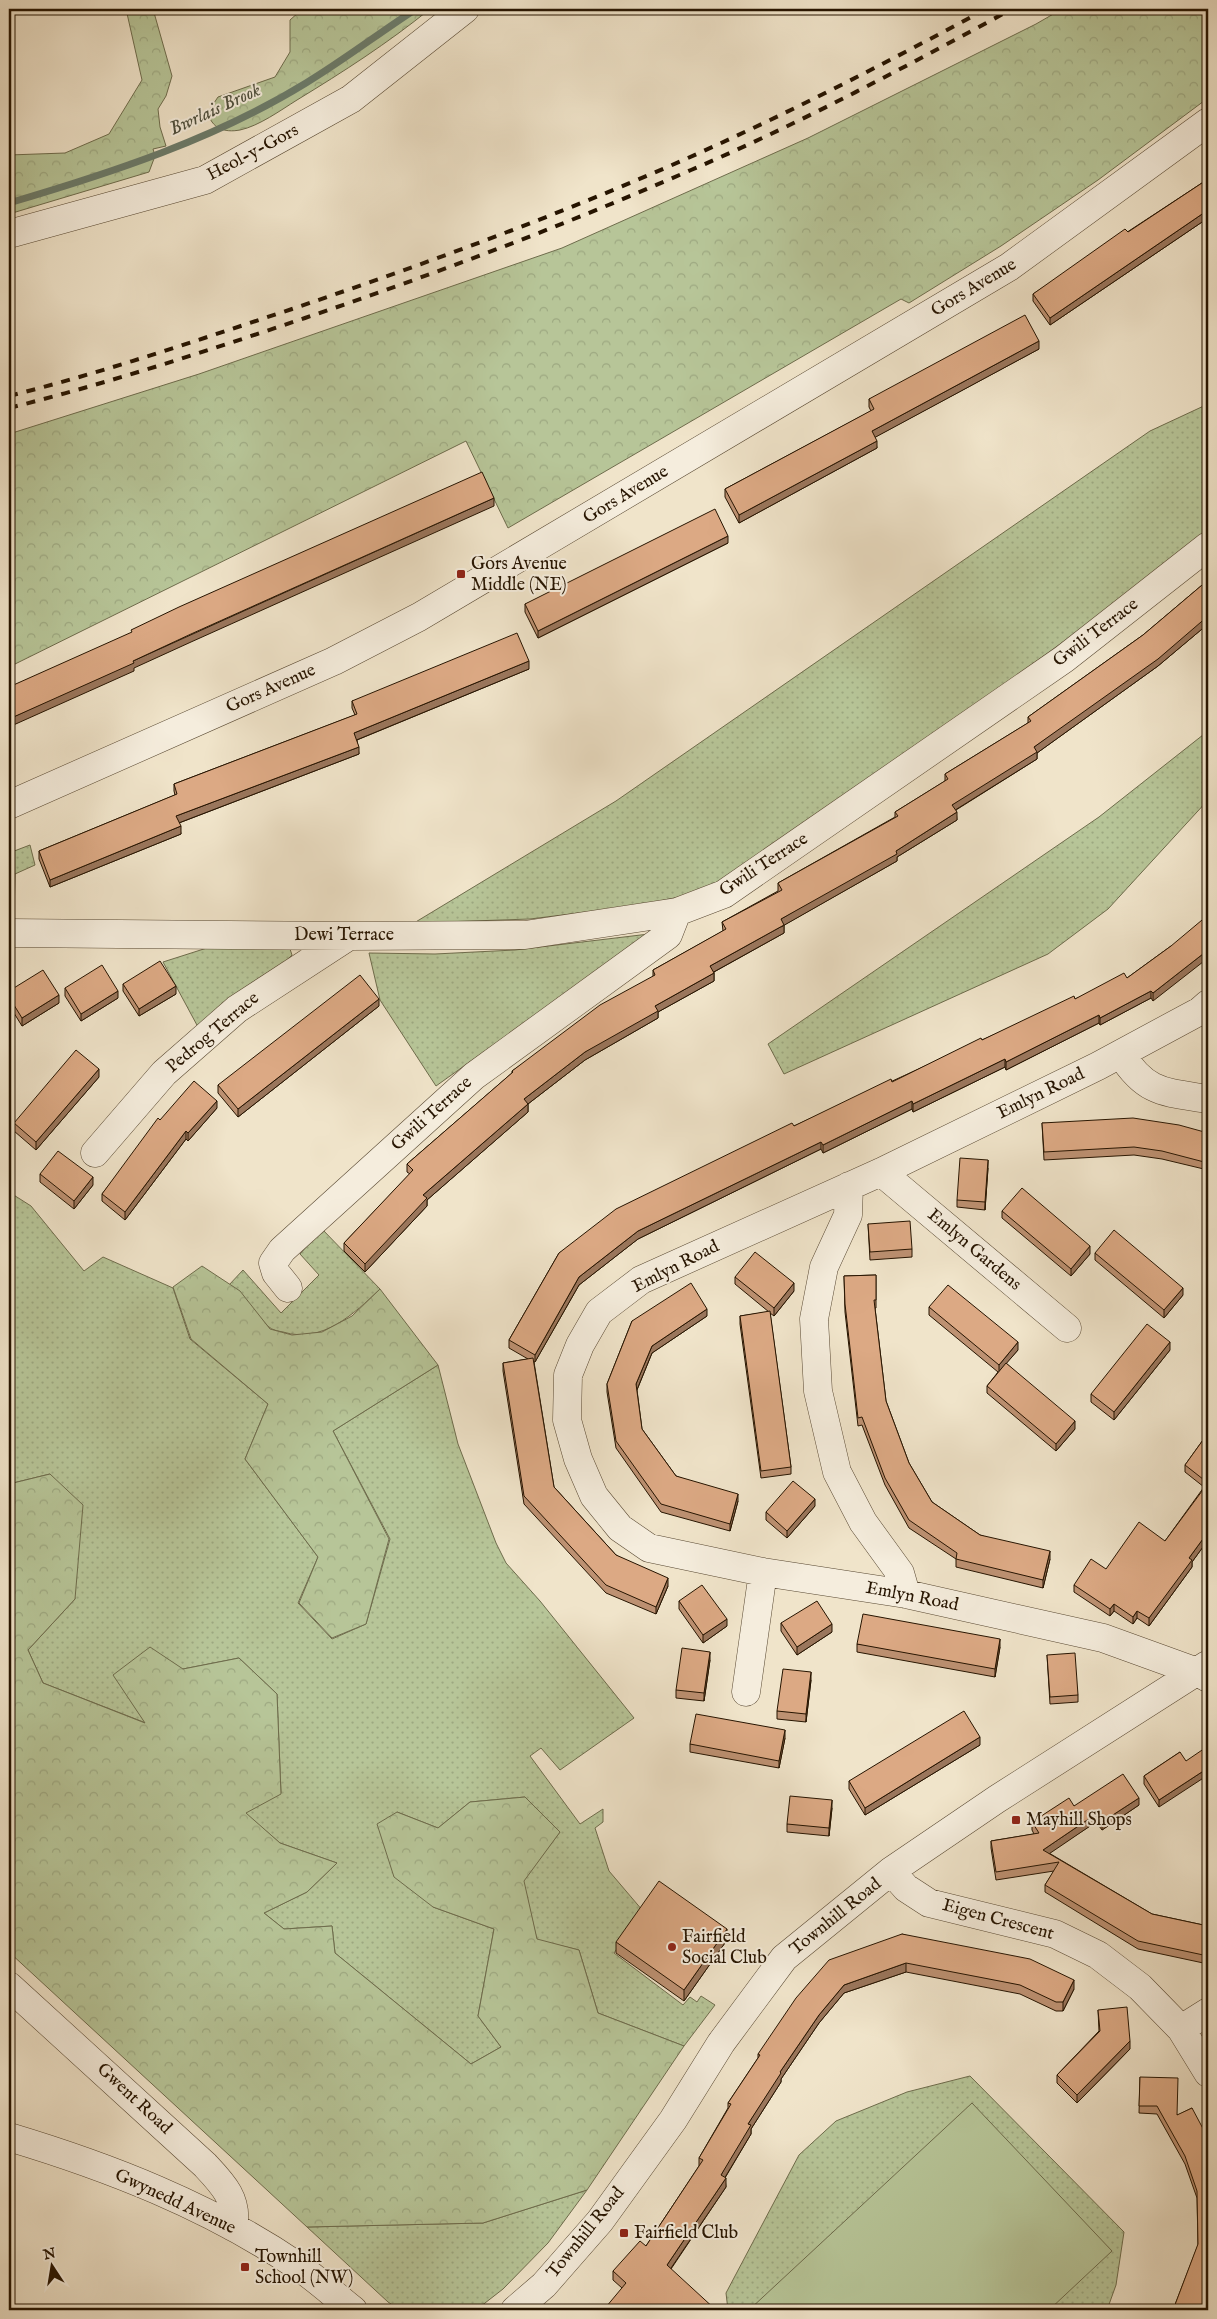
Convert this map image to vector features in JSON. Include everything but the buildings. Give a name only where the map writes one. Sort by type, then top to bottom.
[{"type":"street","name":"Heol-y-Gors","points":[[9,234],[205,180],[351,100],[465,9]]},
{"type":"street","name":"Gors Avenue","points":[[9,805],[334,661],[419,617],[1010,267],[1208,122]]},
{"type":"street","name":"Gwili Terrace","points":[[288,1288],[276,1273],[273,1263],[282,1250],[474,1076],[668,934],[677,912],[724,894],[1064,659],[1208,546]]},
{"type":"street","name":"Dewi Terrace","points":[[9,933],[350,936],[525,935],[677,912]]},
{"type":"street","name":"Pedrog Terrace","points":[[95,1153],[164,1073],[236,1009],[350,936]]},
{"type":"street","name":"Emlyn Road","points":[[1204,1672],[1103,1638],[906,1594],[764,1572],[649,1548],[620,1528],[594,1496],[578,1459],[567,1420],[568,1375],[580,1345],[599,1312],[641,1280],[881,1172],[1121,1054],[1208,1004]]},
{"type":"street","points":[[1121,1054],[1132,1071],[1156,1090],[1208,1099]]},
{"type":"street","name":"Emlyn Gardens","points":[[881,1172],[1067,1328]]},
{"type":"street","points":[[850,1186],[848,1215],[824,1267],[814,1319],[818,1391],[837,1472],[863,1522],[900,1573],[906,1594]]},
{"type":"street","points":[[746,1692],[764,1572]]},
{"type":"street","name":"Townhill Road","points":[[515,2310],[544,2285],[600,2221],[673,2120],[721,2043],[784,1958],[891,1872],[997,1799],[1204,1672]]},
{"type":"street","name":"Eigen Crescent","points":[[891,1872],[906,1888],[929,1903],[1055,1934],[1098,1955],[1140,1987],[1182,2029],[1208,2073]]},
{"type":"street","name":"Gwent Road","points":[[9,1986],[205,2165],[226,2188],[236,2214],[233,2227]]},
{"type":"street","points":[[1182,2029],[1208,2012]]},
{"type":"street","name":"Gwynedd Avenue","points":[[9,2137],[60,2152],[160,2190],[233,2227],[297,2265],[353,2310]]},
{"type":"green space","points":[[126,9],[153,9],[172,76],[166,96],[158,109],[160,127],[166,146],[153,149],[155,156],[149,172],[9,214],[9,155],[65,153],[109,134],[142,80]]},
{"type":"green space","points":[[311,9],[430,9],[365,57],[277,113],[240,130],[229,131],[215,126],[208,112],[218,97],[275,77],[290,52],[290,20],[299,12]]},
{"type":"green space","points":[[1062,9],[1208,9],[1208,98],[1098,180],[1001,246],[909,303],[901,299],[508,528],[466,441],[9,667],[9,434],[199,374],[562,248],[808,138],[1036,24]]},
{"type":"green space","points":[[1208,404],[1208,530],[1162,570],[1012,679],[732,875],[694,894],[635,906],[530,919],[414,923],[616,801],[1150,431]]},
{"type":"green space","points":[[1208,731],[1208,800],[1108,909],[1048,954],[784,1074],[768,1044],[1099,817]]},
{"type":"green space","points":[[30,845],[35,865],[15,874],[14,917],[9,918],[9,853]]},
{"type":"green space","points":[[649,934],[436,1086],[380,1000],[369,953],[435,954],[515,950]]},
{"type":"green space","points":[[210,947],[290,949],[292,955],[198,1027],[163,962]]},
{"type":"green space","points":[[9,1192],[31,1206],[84,1271],[103,1257],[173,1288],[190,1339],[268,1404],[245,1459],[318,1557],[298,1603],[332,1639],[366,1624],[390,1539],[333,1431],[438,1365],[458,1444],[496,1543],[506,1563],[540,1601],[634,1718],[560,1770],[541,1748],[530,1756],[580,1824],[603,1809],[603,1822],[595,1828],[609,1871],[643,1911],[614,1953],[683,2005],[690,1997],[697,2002],[701,1996],[715,2005],[684,2046],[598,2013],[579,1950],[537,1940],[523,1881],[560,1832],[525,1797],[470,1802],[438,1828],[397,1812],[433,1907],[494,1929],[478,2016],[501,2047],[471,2064],[335,1953],[332,1926],[284,1929],[264,1913],[307,1892],[337,1863],[280,1843],[245,1813],[281,1793],[277,1694],[239,1658],[183,1669],[146,1723],[43,1683],[28,1650],[75,1599],[50,1474],[9,1484]]},
{"type":"green space","points":[[322,1229],[380,1289],[348,1317],[324,1330],[311,1334],[297,1335],[272,1329],[245,1299],[229,1285],[243,1270],[281,1313],[319,1275],[300,1254]]},
{"type":"green space","points":[[202,1266],[240,1291],[270,1329],[292,1335],[322,1332],[352,1316],[380,1289],[438,1365],[333,1431],[389,1539],[366,1624],[332,1638],[299,1603],[318,1557],[245,1459],[268,1404],[191,1339],[173,1287]]},
{"type":"green space","points":[[50,1474],[83,1505],[75,1599],[28,1650],[43,1683],[145,1723],[113,1675],[150,1647],[183,1669],[239,1658],[277,1694],[281,1794],[246,1813],[280,1843],[337,1863],[307,1892],[264,1913],[284,1929],[332,1926],[335,1953],[471,2064],[501,2047],[478,2016],[494,1929],[433,1907],[394,1877],[377,1824],[397,1812],[438,1828],[470,1802],[525,1797],[560,1832],[524,1881],[537,1939],[579,1950],[598,2013],[684,2046],[587,2190],[483,2223],[307,2227],[9,1952],[9,1484]]},
{"type":"green space","points":[[970,2076],[1124,2232],[1116,2285],[1107,2310],[728,2310],[726,2293],[799,2155],[836,2121],[907,2092]]},
{"type":"green space","points":[[972,2103],[1112,2251],[1049,2310],[749,2310]]},
{"type":"green space","points":[[587,2190],[548,2243],[503,2289],[476,2310],[400,2310],[388,2302],[307,2227],[483,2223]]},
{"type":"waterway","name":"Bwrlais Brook","points":[[9,203],[124,167],[199,138],[236,121],[306,83],[416,9]]},
{"type":"railway","points":[[9,396],[116,366],[292,309],[541,219],[688,158],[763,123],[875,68],[986,9]]},
{"type":"railway","points":[[9,408],[121,377],[268,330],[402,284],[548,229],[644,190],[773,133],[893,73],[1012,9]]},
{"type":"place","name":"Gors Avenue Middle (NE)","points":[[461,574]]},
{"type":"place","name":"Mayhill Shops","points":[[1016,1820]]},
{"type":"place","name":"Fairfield Social Club","points":[[672,1947]]},
{"type":"place","name":"Fairfield Club","points":[[624,2233]]},
{"type":"place","name":"Townhill School (NW)","points":[[245,2267]]}]
